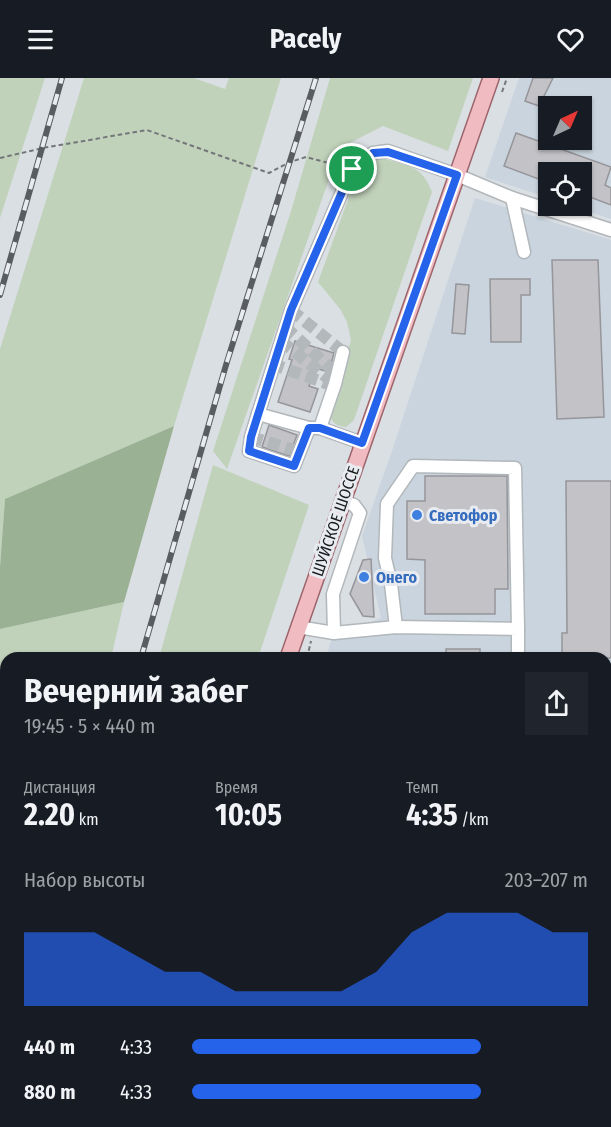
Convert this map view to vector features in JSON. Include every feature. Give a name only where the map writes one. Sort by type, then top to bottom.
[{"type":"main road","name":"ШУЙСКОЕ ШОССЕ","points":[[290,652],[491,78]]},
{"type":"lane","points":[[344,352],[335,384],[294,466],[249,451],[251,437],[291,310],[352,169],[373,153],[388,152],[457,175],[512,198],[611,230]]},
{"type":"lane","points":[[512,198],[524,252]]},
{"type":"lane","points":[[258,414],[315,428],[362,443]]},
{"type":"lane","points":[[396,627],[391,584],[385,558],[387,504],[413,466],[515,468],[518,652]]},
{"type":"lane","points":[[334,633],[333,594],[360,513],[354,505],[342,501]]},
{"type":"lane","points":[[298,627],[334,633],[396,627],[518,629]]},
{"type":"path","points":[[0,158],[147,130],[269,173],[306,157],[352,169]]},
{"type":"shaded area","points":[[519,78],[611,78],[611,219],[592,213],[592,162],[538,162],[538,194],[485,177]]},
{"type":"shaded area","points":[[475,198],[611,240],[611,652],[328,652],[332,637],[381,618],[362,536]]},
{"type":"green space","points":[[0,78],[45,78],[0,218]]},
{"type":"green space","points":[[84,78],[194,78],[225,89],[229,78],[281,78],[174,426],[5,499],[0,567],[0,349]]},
{"type":"green space","points":[[330,78],[473,78],[448,151],[383,126],[340,148],[227,469],[213,451],[291,211]]},
{"type":"green space","points":[[383,158],[419,171],[432,192],[354,420],[343,427],[333,422],[329,413],[351,340],[347,322],[340,309],[318,282],[357,175],[368,161]]},
{"type":"green space","points":[[174,426],[124,602],[0,629],[0,567],[5,499]]},
{"type":"green space","points":[[213,465],[309,505],[260,652],[161,652]]},
{"type":"green space","points":[[124,602],[112,652],[0,652],[0,629]]},
{"type":"building","points":[[533,78],[553,78],[544,96],[538,96],[538,106],[525,101]]},
{"type":"building","points":[[516,133],[538,141],[538,150],[564,150],[611,167],[605,185],[611,188],[611,205],[592,198],[592,162],[538,162],[538,179],[504,166]]},
{"type":"building","points":[[552,260],[598,260],[604,417],[557,419]]},
{"type":"building","points":[[490,279],[530,279],[530,295],[521,295],[521,342],[491,342]]},
{"type":"building","points":[[456,284],[469,285],[465,334],[452,333]]},
{"type":"building","points":[[295,341],[334,353],[329,372],[315,368],[309,386],[318,389],[310,412],[278,402],[292,360],[289,359]]},
{"type":"building","points":[[269,425],[297,435],[289,456],[262,447]]},
{"type":"building","points":[[425,476],[507,476],[508,589],[495,589],[495,614],[425,614],[425,560],[407,559],[407,501],[425,501]]},
{"type":"building","points":[[566,481],[611,481],[611,652],[562,652],[562,633],[567,633]]},
{"type":"building","name":"Онего","points":[[371,559],[374,617],[363,616],[350,594],[363,560]]},
{"type":"building","points":[[446,649],[480,649],[480,652],[446,652]]},
{"type":"tunnel","points":[[291,310],[343,352]]},
{"type":"tunnel","points":[[285,327],[337,374]]},
{"type":"tunnel","points":[[281,341],[335,384]]},
{"type":"tunnel","points":[[272,364],[331,385]]},
{"type":"tunnel","points":[[251,437],[300,452]]},
{"type":"railway","points":[[0,295],[62,78]]},
{"type":"railway","points":[[143,652],[226,365],[316,78]]},
{"type":"place","name":"Светофор","points":[[417,515]]},
{"type":"place","name":"Онего","points":[[364,577]]},
{"type":"route","points":[[388,152],[457,175],[362,443],[320,428],[309,428],[294,466],[249,451],[251,437],[291,310],[352,169],[373,153],[388,152]]}]
